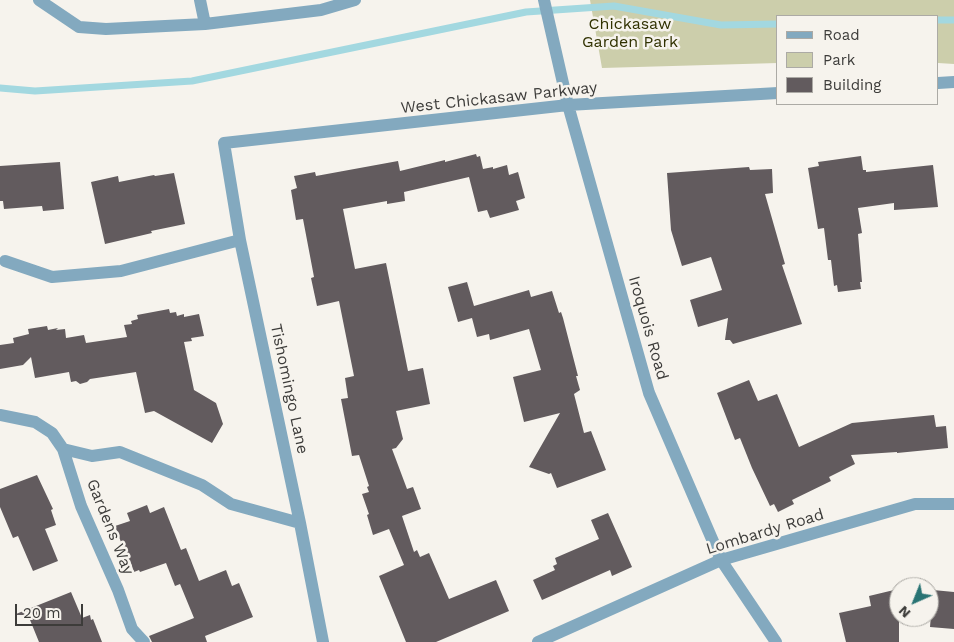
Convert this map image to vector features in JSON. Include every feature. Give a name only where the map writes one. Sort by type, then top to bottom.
[{"type":"street","points":[[39,0],[79,27],[106,29],[205,24],[321,10],[355,0]]},
{"type":"street","points":[[200,0],[205,24]]},
{"type":"street","name":"Iroquois Road","points":[[544,0],[568,105],[649,393],[721,560],[776,642]]},
{"type":"street","points":[[939,83],[954,82]]},
{"type":"street","name":"West Chickasaw Parkway","points":[[224,143],[568,105],[776,93]]},
{"type":"street","name":"Tishomingo Lane","points":[[224,143],[240,240],[300,523],[323,642]]},
{"type":"street","points":[[4,261],[52,277],[121,271],[240,240]]},
{"type":"street","points":[[0,415],[35,422],[52,433],[63,449],[92,456],[120,452],[202,485],[231,504],[300,523]]},
{"type":"street","name":"Gardens Way","points":[[63,449],[81,506],[118,590],[132,628],[144,642]]},
{"type":"street","name":"Lombardy Road","points":[[538,642],[721,560],[915,504],[954,504]]},
{"type":"green space","name":"Chickasaw Garden Park","points":[[590,0],[954,0],[954,64],[939,63],[939,15],[776,15],[776,63],[602,68]]},
{"type":"building","points":[[476,154],[477,157],[480,156],[483,169],[493,167],[493,169],[507,165],[509,175],[518,172],[525,198],[516,201],[519,210],[490,218],[487,210],[478,212],[469,177],[404,192],[405,201],[387,204],[387,201],[343,209],[355,269],[386,263],[408,371],[423,368],[430,404],[396,411],[403,439],[396,448],[392,449],[407,489],[413,487],[421,509],[402,516],[414,552],[417,550],[420,557],[429,553],[449,599],[496,580],[509,611],[436,642],[406,642],[379,576],[404,565],[389,529],[373,535],[367,515],[369,514],[362,494],[369,492],[367,487],[369,486],[359,455],[352,456],[341,399],[348,398],[345,378],[354,376],[339,301],[317,306],[311,278],[314,277],[303,219],[296,220],[291,190],[297,188],[294,176],[315,172],[316,176],[398,161],[400,171]]},
{"type":"building","points":[[861,156],[863,170],[866,170],[866,172],[933,165],[938,207],[894,210],[894,203],[858,208],[862,233],[858,234],[861,289],[838,292],[837,285],[834,286],[831,260],[828,260],[824,228],[818,229],[808,168],[819,166],[818,162]]},
{"type":"building","points":[[60,162],[64,209],[43,211],[42,206],[4,209],[3,201],[0,201],[0,166]]},
{"type":"building","points":[[749,167],[750,170],[772,169],[773,193],[765,194],[785,264],[782,265],[802,324],[733,344],[730,340],[725,340],[728,318],[698,327],[690,300],[722,290],[711,257],[682,266],[671,230],[667,173]]},
{"type":"building","points":[[174,173],[185,224],[105,244],[91,182],[118,176],[119,182]]},
{"type":"building","points":[[467,282],[474,306],[529,290],[531,297],[552,291],[559,313],[561,312],[563,318],[578,376],[576,376],[580,390],[574,394],[584,433],[591,431],[606,470],[557,488],[551,473],[529,467],[560,413],[524,422],[513,377],[541,370],[529,329],[490,340],[489,334],[477,337],[472,318],[458,322],[448,287]]},
{"type":"building","points":[[169,309],[170,313],[176,312],[177,316],[184,314],[184,317],[199,314],[204,336],[191,338],[192,341],[184,342],[194,390],[216,403],[223,424],[212,443],[154,411],[145,413],[136,372],[90,379],[80,384],[76,381],[71,382],[69,372],[35,378],[31,357],[23,365],[0,369],[0,345],[14,343],[13,338],[29,334],[28,329],[47,326],[48,330],[65,329],[66,338],[84,335],[86,343],[127,337],[124,325],[132,324],[131,321],[138,319],[137,315]]},
{"type":"building","points":[[749,380],[758,401],[777,394],[799,447],[852,423],[934,415],[936,427],[946,426],[948,448],[851,455],[855,464],[829,477],[831,481],[792,500],[794,504],[778,512],[774,504],[770,506],[740,438],[735,440],[717,393]]},
{"type":"building","points":[[37,475],[53,509],[51,510],[56,525],[45,529],[58,561],[33,571],[18,536],[13,538],[0,507],[0,489]]},
{"type":"building","points":[[147,505],[150,513],[164,507],[181,550],[186,548],[199,581],[226,570],[232,586],[239,583],[253,617],[205,636],[207,642],[152,642],[149,636],[194,618],[180,584],[175,586],[166,563],[140,572],[139,570],[134,572],[130,560],[128,561],[115,526],[130,521],[127,513]]},
{"type":"building","points":[[608,513],[632,567],[612,576],[610,570],[542,600],[533,580],[555,570],[553,566],[557,564],[555,558],[599,539],[591,520]]},
{"type":"building","points":[[889,591],[889,627],[899,627],[899,642],[846,642],[839,613],[871,606],[869,596]]},
{"type":"building","points":[[939,591],[954,592],[954,629],[930,627],[939,627]]},
{"type":"building","points":[[71,592],[82,618],[90,615],[91,620],[93,619],[102,642],[39,642],[28,615],[16,615],[16,614]]},
{"type":"waterway","points":[[0,88],[35,91],[192,81],[526,12],[614,6],[721,25],[776,24]]},
{"type":"waterway","points":[[939,20],[954,20]]}]
